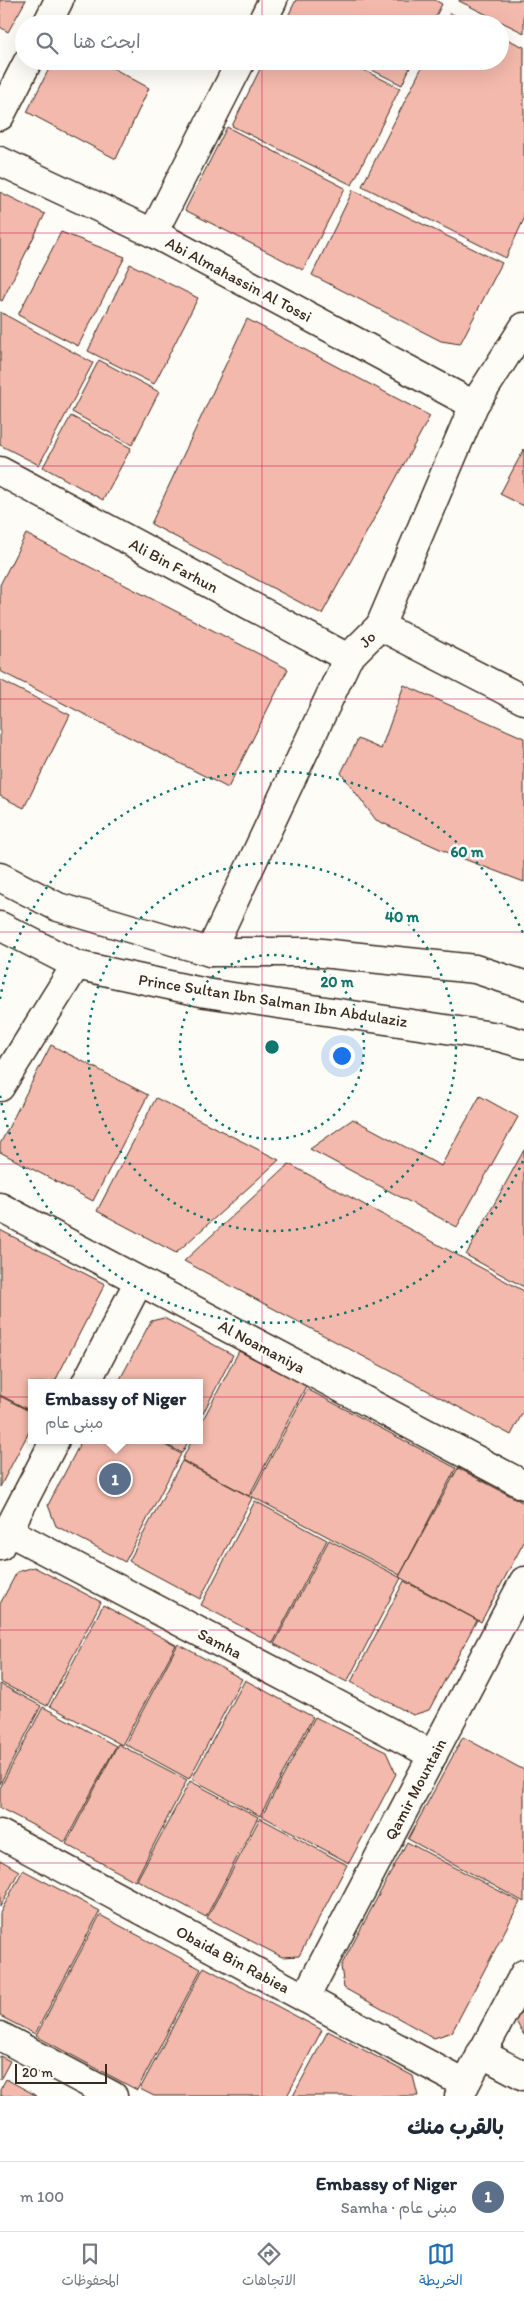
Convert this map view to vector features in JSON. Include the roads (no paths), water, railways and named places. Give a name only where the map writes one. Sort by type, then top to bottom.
[{"type":"street","points":[[52,15],[59,0]]},
{"type":"street","points":[[266,15],[273,0]]},
{"type":"street","points":[[0,116],[23,70]]},
{"type":"street","points":[[153,233],[236,70]]},
{"type":"street","name":"Abi Almahassin Al Tossi","points":[[0,161],[153,233],[474,405]]},
{"type":"street","name":"Jo","points":[[210,952],[348,658],[380,626],[474,405],[522,338]]},
{"type":"street","name":"Ali Bin Farhun","points":[[0,472],[348,658]]},
{"type":"street","points":[[380,626],[524,700]]},
{"type":"street","points":[[0,877],[58,907],[210,952],[312,952],[475,970],[524,985]]},
{"type":"street","name":"Prince Sultan Ibn Salman Ibn Abdulaziz","points":[[0,926],[76,965],[206,993],[499,1037],[524,1044]]},
{"type":"street","points":[[0,1088],[76,965]]},
{"type":"street","name":"Al Noamaniya","points":[[0,1207],[524,1485]]},
{"type":"street","points":[[88,1379],[139,1281]]},
{"type":"street","points":[[4,1538],[54,1444]]},
{"type":"street","name":"Samha","points":[[4,1538],[433,1754]]},
{"type":"street","name":"Qamir Mountain","points":[[305,1998],[524,1580]]},
{"type":"street","name":"Obaida Bin Rabiea","points":[[0,1834],[305,1998],[462,2090]]},
{"type":"street","points":[[462,2090],[524,1974]]},
{"type":"street","points":[[0,2036],[113,2096]]},
{"type":"street","points":[[482,2053],[524,2076]]},
{"type":"place","name":"Embassy of Niger","points":[[115,1479]]}]
